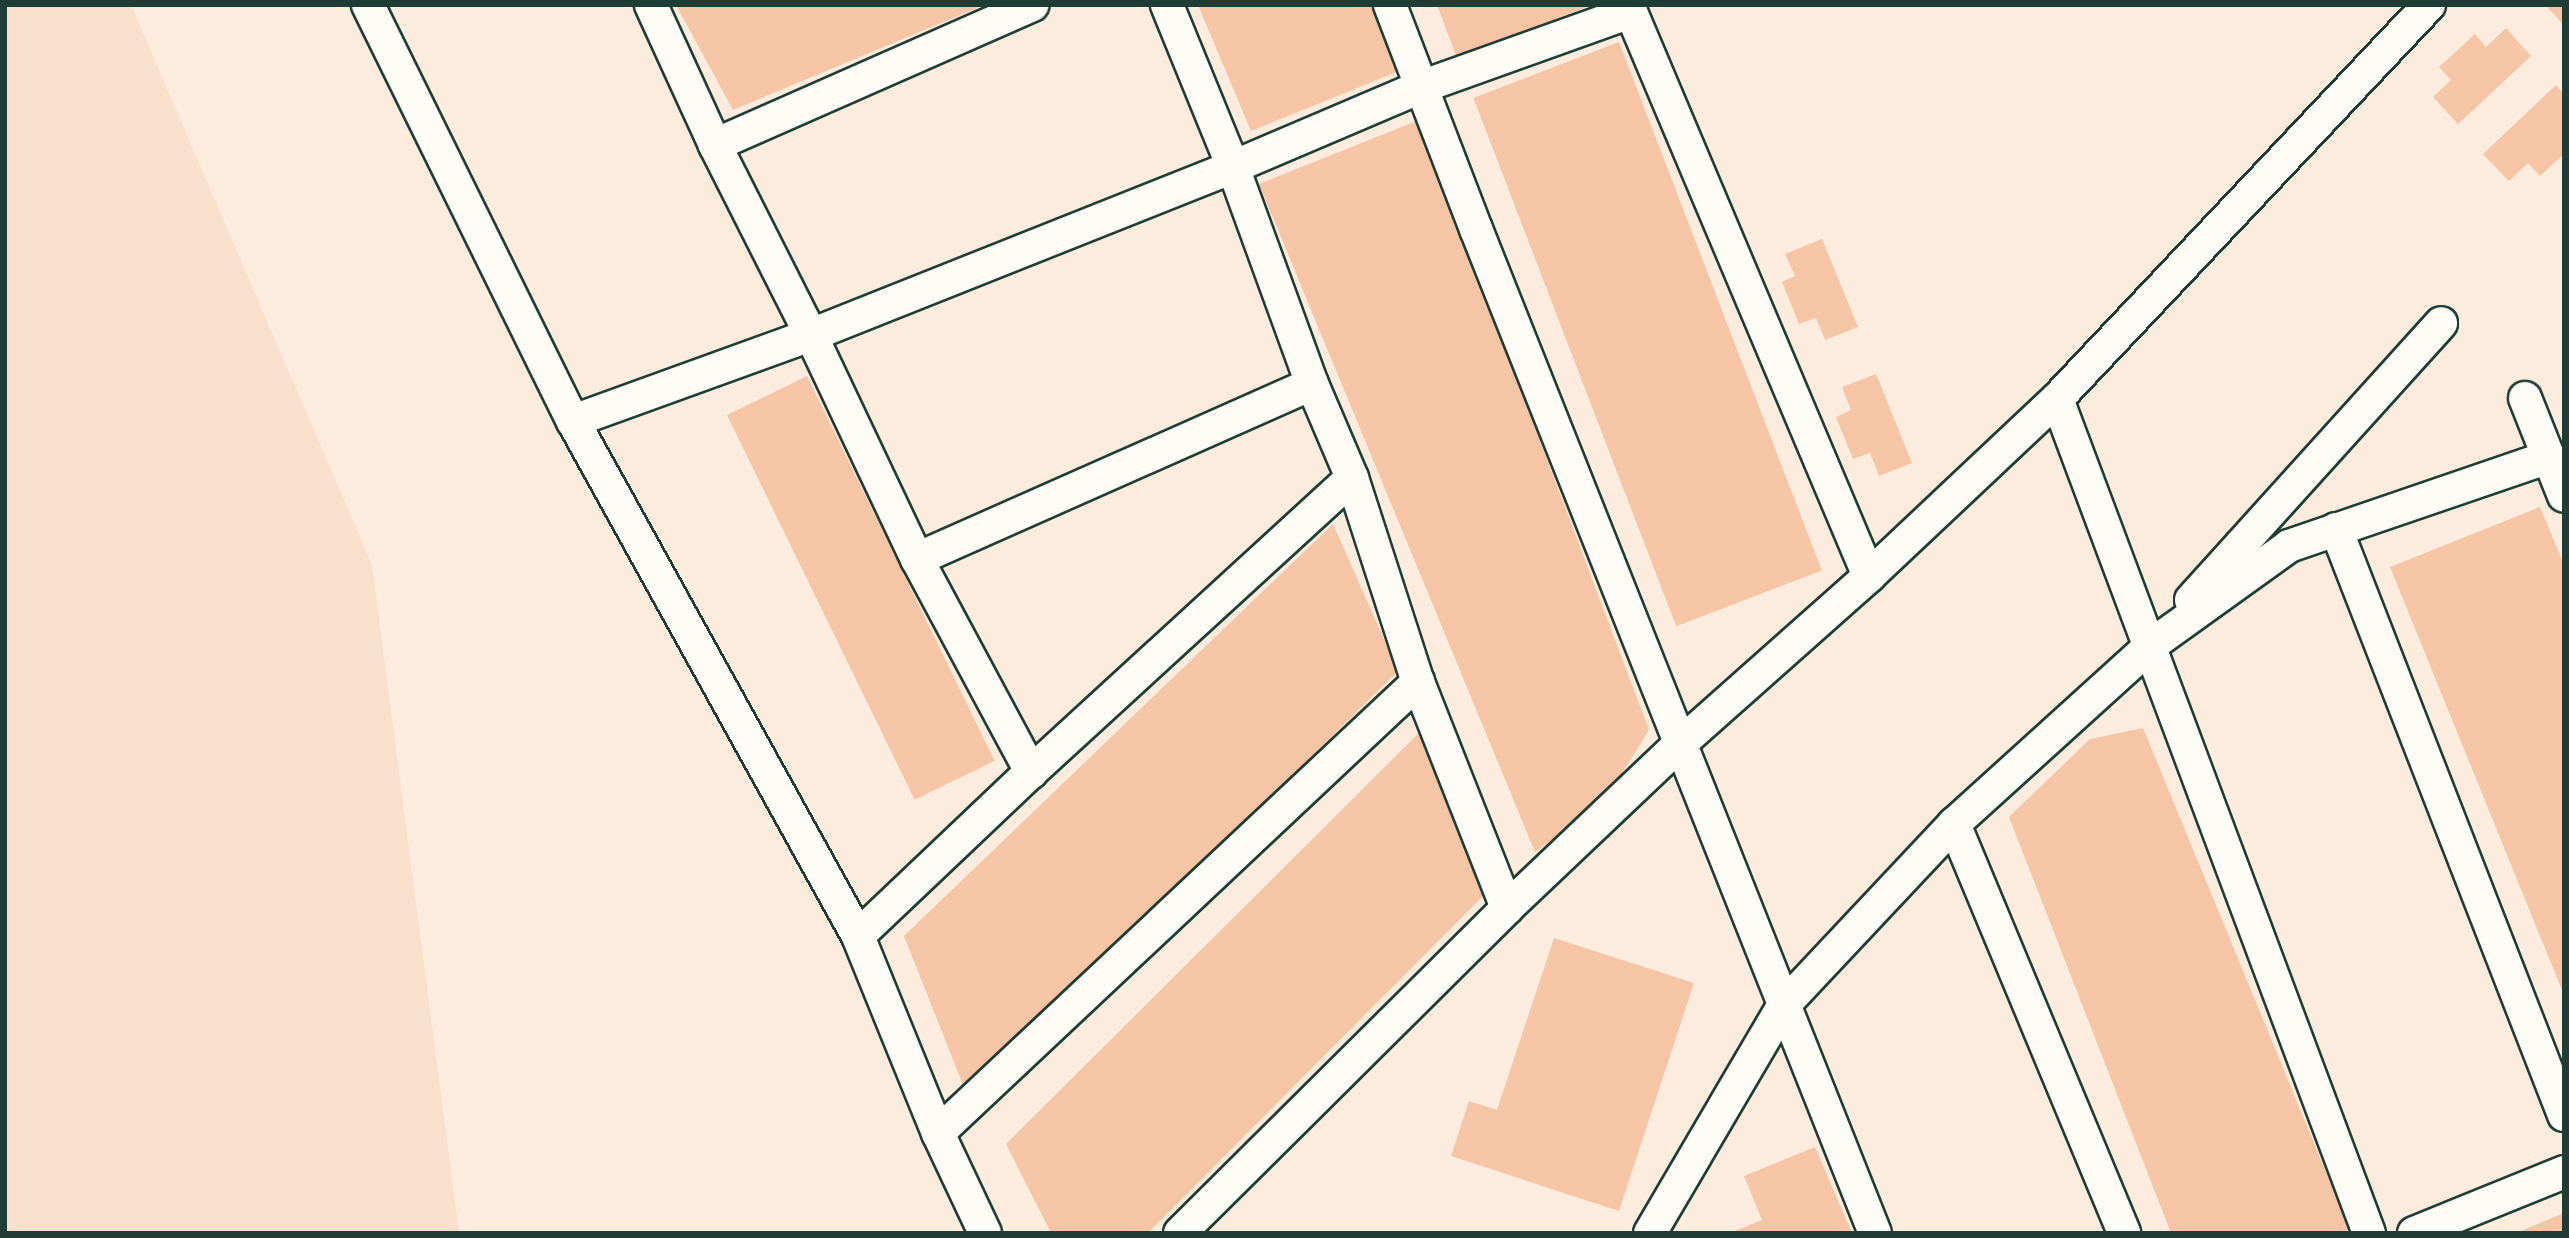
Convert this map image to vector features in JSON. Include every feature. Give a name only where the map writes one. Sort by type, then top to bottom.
[{"type":"street","points":[[368,5],[573,421],[858,936],[938,1133],[985,1233]]},
{"type":"street","points":[[651,5],[715,145],[811,334],[918,559],[1031,772]]},
{"type":"street","points":[[715,145],[1033,5]]},
{"type":"street","points":[[1167,5],[1233,167],[1312,384],[1352,478],[1418,682],[1507,908]]},
{"type":"street","points":[[1390,5],[1783,1006],[1875,1233]]},
{"type":"street","points":[[1180,1233],[1507,908],[1680,744],[1868,576],[2057,399],[2428,5]]},
{"type":"street","points":[[573,421],[811,334],[1233,167],[1421,87],[1629,9],[1868,576]]},
{"type":"street","points":[[1650,1233],[1783,1006],[1954,824],[2150,646],[2441,323]]},
{"type":"street","points":[[918,559],[1312,384]]},
{"type":"street","points":[[2525,398],[2564,496]]},
{"type":"street","points":[[2057,399],[2369,1233]]},
{"type":"street","points":[[2150,646],[2289,546],[2549,457]]},
{"type":"street","points":[[858,936],[1031,772],[1352,478]]},
{"type":"street","points":[[2336,530],[2564,1115]]},
{"type":"street","points":[[938,1133],[1418,682]]},
{"type":"street","points":[[1954,824],[2124,1233]]},
{"type":"street","points":[[2414,1233],[2564,1172]]},
{"type":"shaded area","points":[[5,5],[131,5],[372,565],[459,1233],[5,1233]]},
{"type":"building","points":[[676,5],[984,5],[733,110]]},
{"type":"building","points":[[1198,5],[1371,5],[1399,71],[1251,131]]},
{"type":"building","points":[[1437,5],[1591,5],[1457,58]]},
{"type":"building","points":[[2545,5],[2564,5],[2564,25]]},
{"type":"building","points":[[2506,28],[2531,56],[2458,124],[2433,97],[2451,80],[2439,67],[2475,34],[2486,47]]},
{"type":"building","points":[[1619,42],[1822,570],[1676,626],[1473,98]]},
{"type":"building","points":[[2556,85],[2564,94],[2564,154],[2540,176],[2528,163],[2509,181],[2483,154]]},
{"type":"building","points":[[1419,120],[1649,730],[1604,802],[1535,852],[1259,184]]},
{"type":"building","points":[[1822,239],[1858,327],[1825,340],[1816,318],[1799,324],[1782,282],[1795,276],[1785,254]]},
{"type":"building","points":[[1876,374],[1912,463],[1879,476],[1870,453],[1853,459],[1836,417],[1851,410],[1842,387]]},
{"type":"building","points":[[807,376],[995,761],[915,800],[727,415]]},
{"type":"building","points":[[2540,507],[2564,565],[2564,995],[2390,567]]},
{"type":"building","points":[[1333,524],[1398,671],[967,1095],[904,936]]},
{"type":"building","points":[[2143,728],[2351,1233],[2171,1233],[2009,817],[2090,739]]},
{"type":"building","points":[[1422,730],[1488,891],[1148,1233],[1051,1233],[1006,1144]]},
{"type":"building","points":[[1554,938],[1694,983],[1619,1211],[1451,1156],[1469,1101],[1497,1110]]},
{"type":"building","points":[[1815,1147],[1852,1233],[1730,1233],[1762,1220],[1744,1176]]},
{"type":"building","points":[[2564,1213],[2564,1233],[2516,1233]]}]
